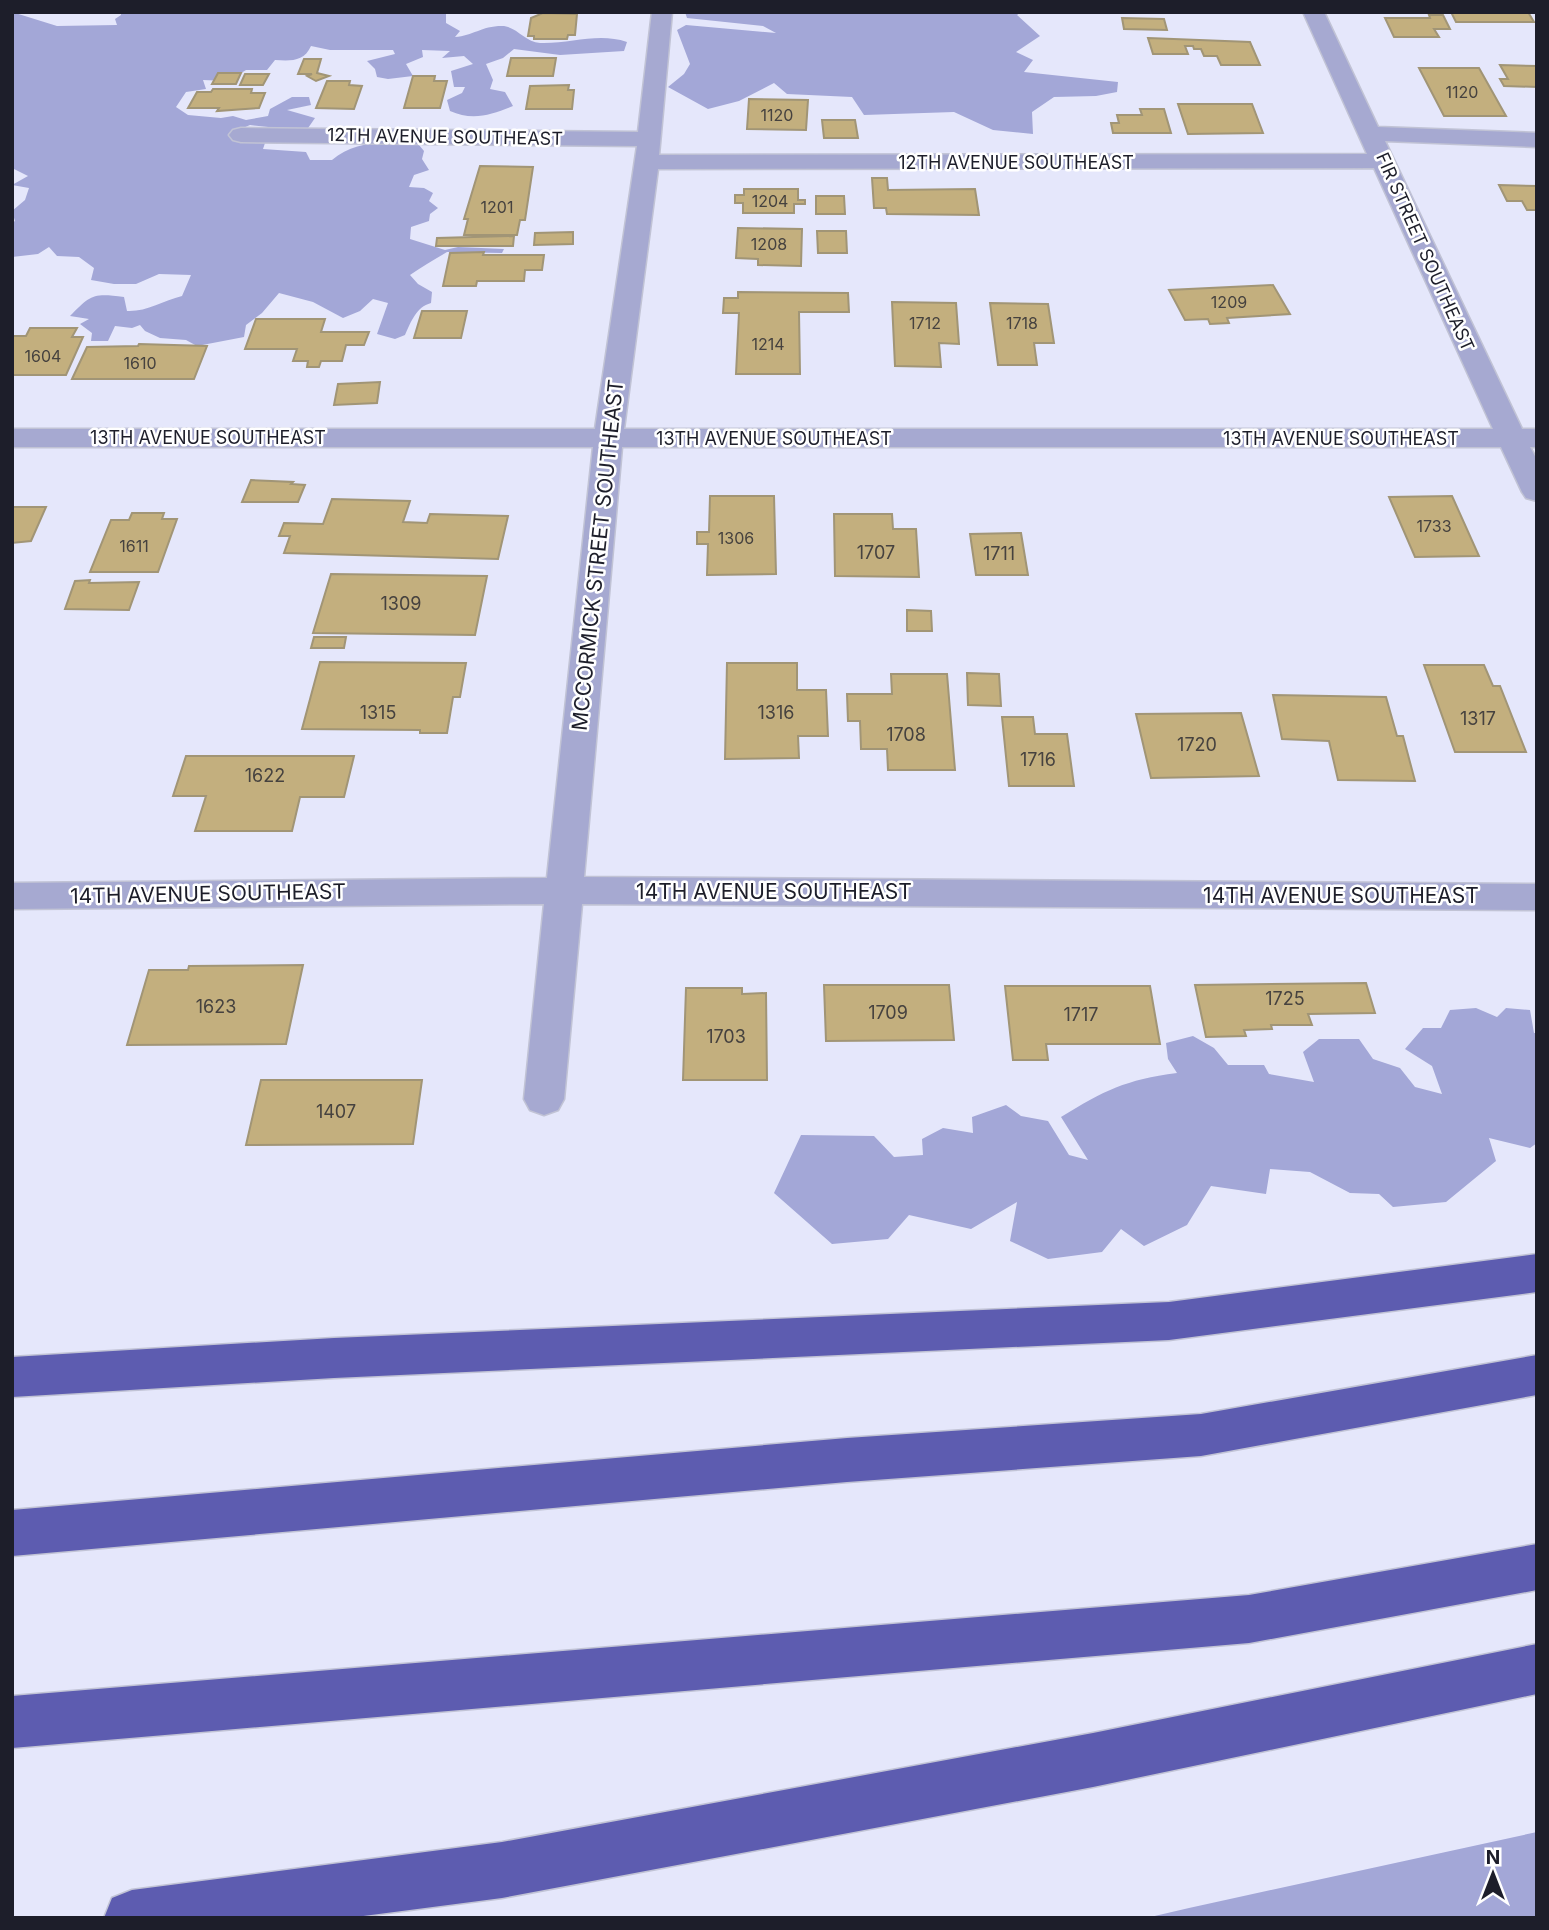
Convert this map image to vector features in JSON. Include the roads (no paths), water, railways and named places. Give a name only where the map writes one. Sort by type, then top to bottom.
[{"type":"highway","points":[[12,1377],[334,1358],[1169,1321],[1537,1273]]},
{"type":"highway","points":[[12,1533],[847,1460],[1201,1435],[1537,1375]]},
{"type":"highway","points":[[12,1722],[1249,1619],[1537,1567]]},
{"type":"highway","points":[[132,1918],[502,1870],[1093,1760],[1537,1669]]},
{"type":"street","name":"MCCORMICK STREET SOUTHEAST","points":[[544,1099],[608,439],[648,150],[662,12]]},
{"type":"street","name":"FIR STREET SOUTHEAST","points":[[1313,12],[1384,161],[1523,438],[1537,492]]},
{"type":"street","points":[[1371,134],[1537,140]]},
{"type":"street","name":"12TH AVENUE SOUTHEAST","points":[[242,135],[648,150],[1384,161]]},
{"type":"street","name":"13TH AVENUE SOUTHEAST","points":[[12,438],[1523,438]]},
{"type":"street","name":"14TH AVENUE SOUTHEAST","points":[[12,896],[563,890],[1537,897]]}]
